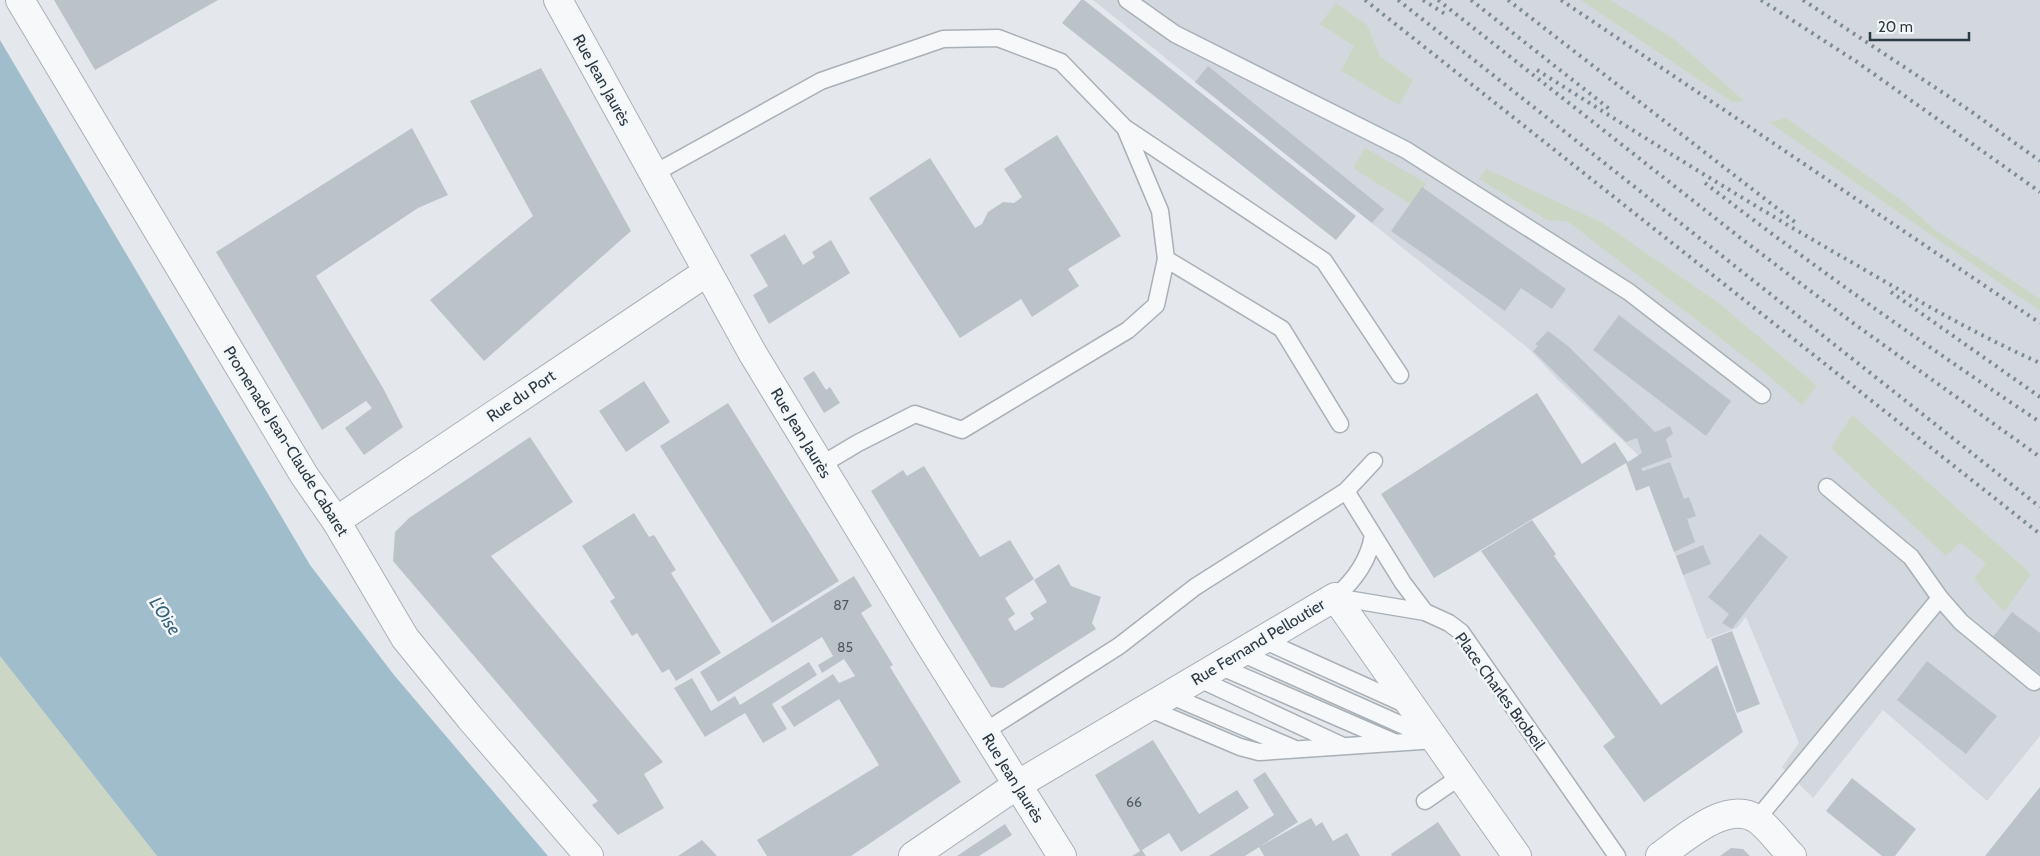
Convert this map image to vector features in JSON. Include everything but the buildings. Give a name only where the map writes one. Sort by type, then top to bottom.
[{"type":"street","name":"Promenade Jean-Claude Cabaret","points":[[20,0],[304,475],[336,521],[405,638],[470,718],[589,856]]},
{"type":"street","name":"Rue Jean Jaurès","points":[[558,0],[753,354],[1062,856]]},
{"type":"street","name":"Rue du Port","points":[[336,521],[707,272]]},
{"type":"street","name":"Rue Fernand Pelloutier","points":[[912,856],[1017,785],[1335,596],[1517,856]]},
{"type":"street","points":[[1660,856],[1721,816],[1735,812],[1757,819],[1792,856]]},
{"type":"lane","points":[[1127,0],[1175,34],[1406,150],[1629,292],[1762,395]]},
{"type":"lane","points":[[653,174],[821,82],[943,39],[998,38],[1061,62],[1125,128],[1324,261],[1400,374]]},
{"type":"lane","points":[[821,465],[858,443],[915,414],[962,430],[1128,330],[1156,305],[1166,259],[1160,210],[1125,128]]},
{"type":"lane","points":[[1166,259],[1282,329],[1340,424]]},
{"type":"lane","points":[[984,732],[1119,646],[1195,587],[1346,490],[1374,461]]},
{"type":"lane","points":[[1827,487],[1911,557],[1940,598],[1961,622],[2034,682]]},
{"type":"lane","points":[[1346,490],[1403,584],[1425,612]]},
{"type":"lane","points":[[1335,596],[1356,575],[1371,548],[1373,535]]},
{"type":"lane","name":"Place Charles Brobeil","points":[[1335,596],[1425,612],[1449,623],[1461,632],[1617,856]]},
{"type":"lane","points":[[1757,819],[1940,598]]},
{"type":"lane","points":[[1230,659],[1413,708]]},
{"type":"lane","points":[[1230,659],[1436,740]]},
{"type":"lane","points":[[1230,659],[1396,743]]},
{"type":"lane","points":[[1230,659],[1343,746]]},
{"type":"lane","points":[[1158,702],[1249,750],[1258,752],[1436,740]]},
{"type":"lane","points":[[1158,702],[1297,749]]},
{"type":"lane","points":[[1425,801],[1462,776]]},
{"type":"shaded area","points":[[1093,0],[2040,0],[2040,736],[1987,801],[1883,710],[1813,798],[1782,767],[1799,743],[1746,617],[1737,628],[1707,639],[1638,455],[1558,380],[1529,349]]},
{"type":"green space","points":[[1581,0],[1610,0],[1674,39],[1744,101],[1732,102]]},
{"type":"green space","points":[[1336,3],[1367,25],[1380,57],[1413,80],[1399,105],[1341,71],[1354,46],[1320,24]]},
{"type":"green space","points":[[1786,118],[1900,199],[1934,229],[2040,299],[2040,311],[1769,122]]},
{"type":"green space","points":[[1365,148],[1426,183],[1415,207],[1353,168]]},
{"type":"green space","points":[[1486,169],[1601,222],[1720,304],[1817,386],[1802,405],[1762,370],[1567,221],[1547,220],[1479,179]]},
{"type":"green space","points":[[1852,415],[2031,574],[2004,612],[1974,579],[1986,563],[1960,542],[1946,556],[1831,448]]},
{"type":"green space","points":[[0,656],[157,856],[0,856]]},
{"type":"water","name":"L'Oise","points":[[0,40],[310,565],[394,675],[548,856],[157,856],[0,656]]},
{"type":"railway","points":[[1365,0],[2040,534]]},
{"type":"railway","points":[[1398,0],[2040,507]]},
{"type":"railway","points":[[1423,0],[1445,14]]},
{"type":"railway","points":[[1438,0],[1743,240],[1853,323],[2040,457]]},
{"type":"railway","points":[[1471,0],[1612,111]]},
{"type":"railway","points":[[1508,0],[1796,223]]},
{"type":"railway","points":[[1561,0],[2040,323]]},
{"type":"railway","points":[[1761,0],[1857,62],[2040,192]]},
{"type":"railway","points":[[1803,0],[1969,110],[2040,161]]},
{"type":"railway","points":[[1537,70],[1813,240],[1945,316],[2040,363]]},
{"type":"railway","points":[[1705,183],[1871,306],[2040,422]]},
{"type":"railway","points":[[1891,292],[2040,397]]}]
